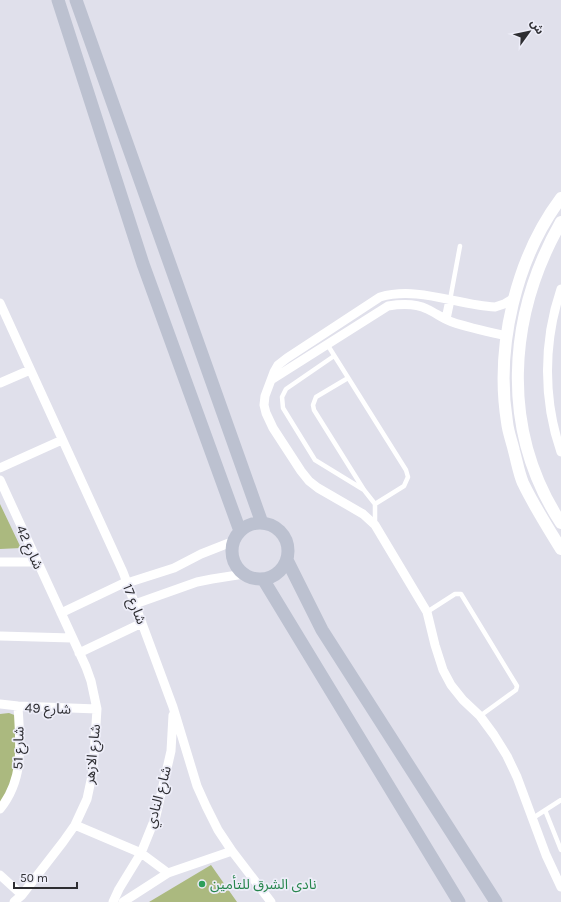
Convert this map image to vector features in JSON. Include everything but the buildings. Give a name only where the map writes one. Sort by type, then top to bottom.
[{"type":"main road","points":[[58,0],[143,264],[237,536]]},
{"type":"main road","points":[[76,0],[262,523]]},
{"type":"main road","points":[[262,523],[277,529],[285,538],[288,549],[287,560],[283,567],[278,573],[263,580],[253,579],[239,570],[233,559],[232,547],[237,536],[250,525],[262,523]]},
{"type":"main road","points":[[287,560],[322,630],[496,902]]},
{"type":"main road","points":[[263,580],[459,902]]},
{"type":"street","points":[[561,198],[544,225],[527,259],[514,298],[506,336],[504,379],[507,422],[523,482],[545,524],[561,549]]},
{"type":"street","points":[[561,222],[551,240],[523,318],[518,352],[517,392],[523,429],[536,477],[561,523]]},
{"type":"street","points":[[561,289],[551,326],[547,375],[552,423],[561,452]]},
{"type":"street","points":[[528,302],[514,298],[495,307],[409,293],[393,293],[380,297],[278,365],[265,396],[264,404],[266,413],[274,428],[301,471],[318,488],[363,514],[375,526],[427,612],[443,670],[451,685],[463,700],[480,716],[507,756],[517,777],[546,855],[561,887]]},
{"type":"street","points":[[446,319],[450,300]]},
{"type":"street","name":"شارع 17","points":[[0,303],[127,582],[174,707],[197,786],[218,830],[271,902]]},
{"type":"street","points":[[271,380],[388,306],[413,304],[426,308],[446,319],[506,336]]},
{"type":"street","points":[[321,335],[327,344]]},
{"type":"street","points":[[0,383],[30,370]]},
{"type":"street","points":[[0,468],[62,440]]},
{"type":"street","name":"شارع 42","points":[[0,480],[61,613]]},
{"type":"street","points":[[545,524],[561,538]]},
{"type":"street","points":[[61,613],[127,582],[174,568],[237,536]]},
{"type":"street","points":[[0,562],[37,562]]},
{"type":"street","points":[[135,604],[197,582],[244,574]]},
{"type":"street","name":"شارع الازهر","points":[[14,902],[22,895],[51,859],[75,825],[87,799],[93,771],[97,709],[91,681],[61,613]]},
{"type":"street","points":[[79,653],[142,622]]},
{"type":"street","points":[[0,636],[72,638]]},
{"type":"street","name":"شارع 49","points":[[0,704],[97,709]]},
{"type":"street","name":"شارع 51","points":[[0,809],[11,792],[19,767],[20,753],[18,706]]},
{"type":"street","name":"شارع النادي","points":[[113,902],[119,889],[141,853],[156,816],[171,751],[174,707]]},
{"type":"street","points":[[75,825],[141,853],[168,874]]},
{"type":"street","points":[[123,902],[168,874],[232,851]]},
{"type":"street","points":[[0,875],[22,895]]},
{"type":"lane","points":[[450,300],[460,246]]},
{"type":"lane","points":[[327,344],[406,470],[408,477],[404,486],[375,504]]},
{"type":"lane","points":[[334,356],[286,389],[282,398],[283,408],[315,460],[364,490]]},
{"type":"lane","points":[[348,378],[316,397],[313,405],[319,420],[364,490],[375,504],[375,526]]},
{"type":"lane","points":[[427,612],[455,594],[461,594],[517,686],[516,690],[480,716]]},
{"type":"lane","points":[[533,818],[561,800]]},
{"type":"lane","points":[[545,810],[561,850]]},
{"type":"green space","points":[[0,504],[21,548],[0,549]]},
{"type":"green space","points":[[9,713],[17,716],[22,738],[23,761],[20,776],[0,808],[0,714]]},
{"type":"green space","name":"نادى الشرق للتأمين","points":[[211,865],[237,902],[149,902]]},
{"type":"place","name":"نادى الشرق للتأمين","points":[[202,884]]}]
